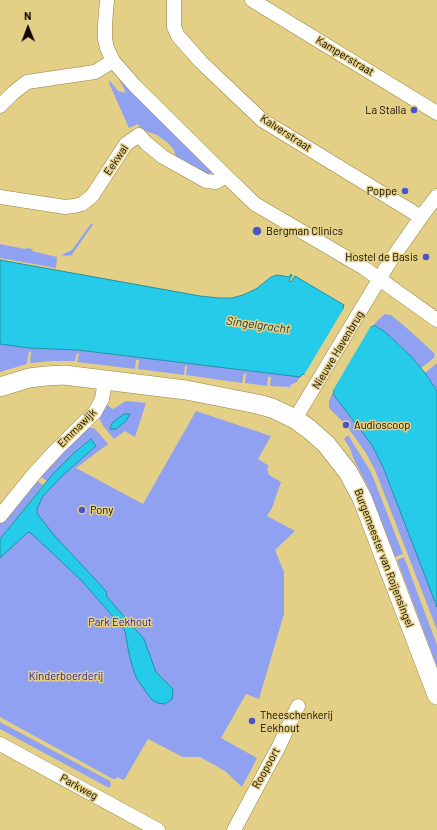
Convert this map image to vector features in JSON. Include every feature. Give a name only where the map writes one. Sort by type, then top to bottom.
[{"type":"main road","points":[[0,387],[29,378],[46,376],[64,375],[105,380]]},
{"type":"main road","name":"Burgemeester van Roijensingel","points":[[105,380],[186,390],[235,399],[272,408],[295,419],[326,444],[348,472],[367,509],[437,695]]},
{"type":"street","points":[[107,0],[105,39],[113,61],[135,86],[226,176],[255,204],[364,268],[437,320]]},
{"type":"street","name":"Kalverstraat","points":[[174,0],[174,27],[178,36],[201,62],[262,120],[421,217]]},
{"type":"street","name":"Kamperstraat","points":[[252,0],[437,113]]},
{"type":"street","points":[[0,106],[27,82],[95,72],[113,61]]},
{"type":"street","name":"Eekwal","points":[[0,197],[65,207],[82,204],[92,196],[126,144],[139,134],[146,143],[162,157],[206,181],[216,182],[226,176]]},
{"type":"street","name":"Nieuwe Havenbrug","points":[[295,419],[379,280],[421,217],[437,196]]},
{"type":"street","name":"Emmawijk","points":[[0,516],[52,454],[95,412],[102,398],[105,380]]},
{"type":"street","name":"Roopoort","points":[[234,830],[278,748],[298,706]]},
{"type":"street","name":"Parkweg","points":[[0,744],[158,830]]},
{"type":"green space","points":[[119,79],[212,172],[208,176],[176,159],[174,150],[168,143],[157,135],[142,130],[138,124],[129,128],[109,83],[110,81],[118,91],[126,93]]},
{"type":"green space","points":[[94,223],[71,256],[61,255],[72,250],[90,225]]},
{"type":"green space","points":[[0,244],[33,249],[32,251],[57,257],[56,268],[0,258]]},
{"type":"green space","points":[[385,314],[391,315],[408,329],[435,354],[434,358],[421,368],[398,343],[374,325]]},
{"type":"green space","points":[[0,344],[29,348],[78,350],[300,377],[297,382],[290,385],[291,387],[270,386],[271,377],[268,377],[267,386],[245,383],[246,374],[244,373],[242,383],[186,375],[187,366],[185,366],[184,375],[138,369],[139,360],[136,360],[135,369],[77,362],[79,354],[77,353],[75,361],[30,363],[31,352],[29,351],[27,364],[0,372]]},
{"type":"green space","points":[[437,363],[437,391],[425,373]]},
{"type":"green space","points":[[332,394],[372,445],[383,467],[437,607],[437,630],[375,470],[366,453],[348,428],[347,424],[344,423],[329,408],[329,401]]},
{"type":"green space","points":[[126,401],[146,403],[135,437],[125,431],[114,439],[104,427],[99,416],[107,405],[113,409]],"holes":[[[129,417],[116,429],[110,428],[112,423]]]},
{"type":"green space","name":"Park Eekhout","points":[[196,411],[271,436],[258,459],[269,466],[267,469],[269,475],[281,482],[272,508],[267,516],[295,531],[275,550],[284,572],[284,614],[259,699],[246,694],[221,738],[257,758],[242,787],[225,771],[200,757],[183,757],[148,739],[124,780],[117,777],[116,779],[113,779],[0,717],[0,546],[67,464],[74,467],[73,466],[96,446],[91,439],[65,462],[47,481],[37,474],[87,428],[93,428],[108,444],[76,468],[143,504]]},
{"type":"green space","points":[[348,435],[371,472],[403,554],[395,557],[368,487],[354,460],[350,448],[344,439]]},
{"type":"green space","points":[[34,479],[43,485],[0,539],[0,522]]},
{"type":"green space","points":[[404,557],[437,645],[437,667],[397,560]]},
{"type":"green space","points":[[0,722],[110,781],[111,785],[109,788],[0,729]]},
{"type":"water","name":"Singelgracht","points":[[0,260],[200,296],[219,298],[232,298],[243,295],[256,289],[271,277],[277,275],[289,277],[291,274],[292,275],[289,281],[291,282],[295,276],[344,305],[343,309],[372,327],[374,325],[385,332],[410,355],[425,373],[437,391],[437,607],[383,467],[372,445],[333,394],[334,391],[303,374],[300,377],[78,350],[29,348],[0,344]]},
{"type":"water","points":[[124,414],[130,414],[126,421],[116,429],[110,429],[112,423]]},
{"type":"water","points":[[91,439],[96,446],[63,475],[43,496],[37,509],[37,513],[53,534],[106,591],[107,597],[144,639],[156,672],[173,689],[172,699],[165,704],[152,700],[137,679],[129,654],[125,631],[122,627],[82,581],[31,533],[28,532],[0,558],[0,539],[52,475],[74,453]]},
{"type":"pier","points":[[344,308],[372,324],[332,392],[304,375]]},
{"type":"place","name":"La Stalla","points":[[414,110]]},
{"type":"place","name":"Poppe","points":[[405,191]]},
{"type":"place","name":"Bergman Clinics","points":[[257,231]]},
{"type":"place","name":"Hostel de Basis","points":[[426,257]]},
{"type":"place","name":"Audioscoop","points":[[346,425]]},
{"type":"place","name":"Pony","points":[[82,510]]},
{"type":"place","name":"Theeschenkerij Eekhout","points":[[252,721]]},
{"type":"park label","name":"Kinderboerderij","points":[[66,676]]}]
